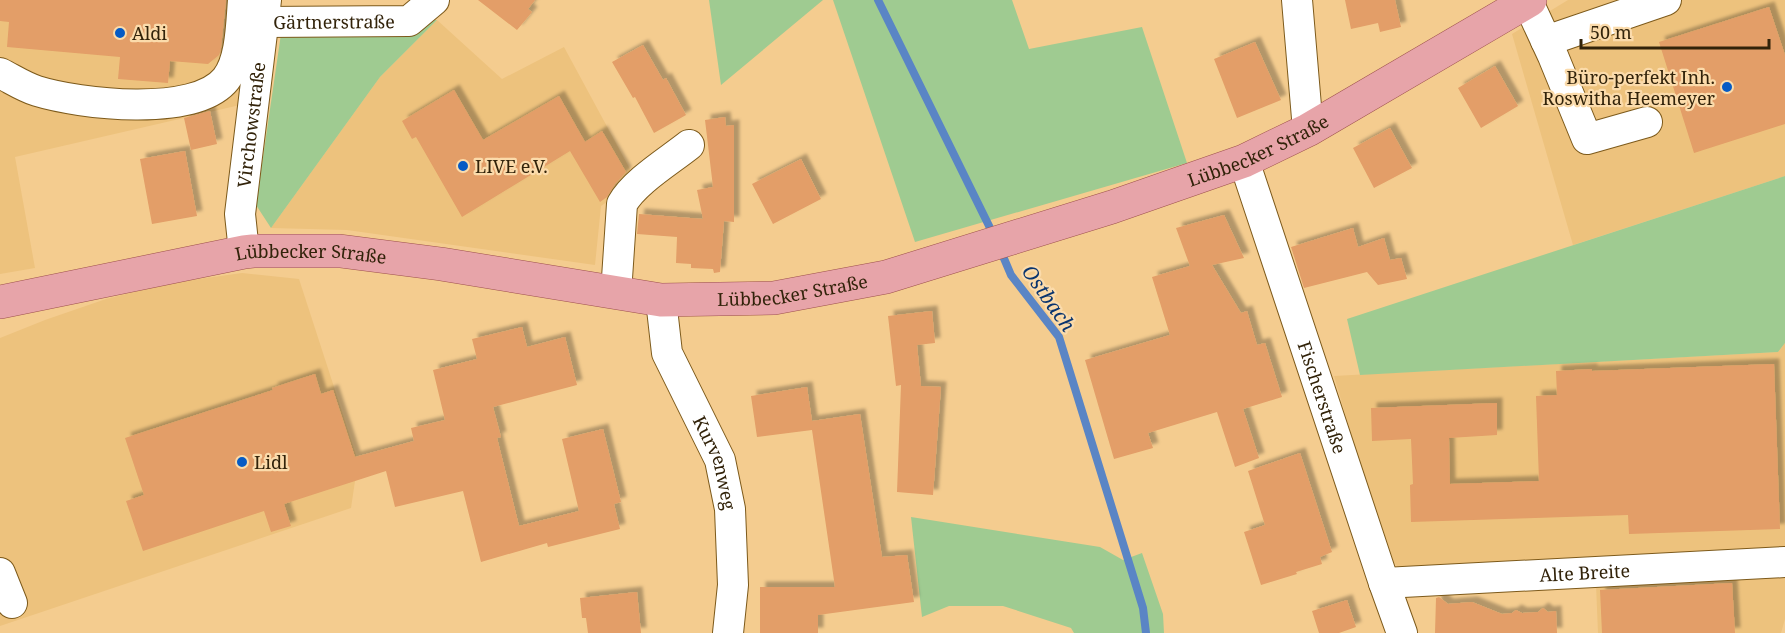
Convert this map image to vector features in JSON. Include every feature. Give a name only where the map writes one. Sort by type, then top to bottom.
[{"type":"main road","name":"Lübbecker Straße","points":[[2,302],[244,252],[340,251],[441,264],[661,300],[774,298],[886,277],[1112,207],[1244,161],[1308,130],[1529,1]]},
{"type":"street","points":[[0,73],[36,91],[86,101],[141,106],[182,101],[207,94],[226,80],[237,57],[243,0]]},
{"type":"street","name":"Gärtnerstraße","points":[[265,11],[409,21],[435,0]]},
{"type":"street","points":[[1297,0],[1308,130]]},
{"type":"street","points":[[1546,41],[1666,0]]},
{"type":"street","points":[[1529,1],[1587,138],[1647,122]]},
{"type":"street","name":"Virchowstraße","points":[[244,252],[240,214],[265,11]]},
{"type":"street","points":[[616,294],[622,204],[637,185],[689,145]]},
{"type":"street","name":"Fischerstraße","points":[[1244,161],[1402,633]]},
{"type":"street","name":"Kurvenweg","points":[[661,300],[667,353],[720,460],[730,509],[733,585],[728,633]]},
{"type":"street","name":"Alte Breite","points":[[1384,583],[1785,562]]},
{"type":"street","points":[[0,573],[12,603]]},
{"type":"shaded area","points":[[0,0],[252,0],[240,105],[15,157],[35,268],[0,274]]},
{"type":"shaded area","points":[[1568,0],[1785,0],[1785,176],[1573,245],[1512,34]]},
{"type":"shaded area","points":[[437,20],[502,79],[564,47],[637,182],[601,206],[595,265],[347,230],[271,228],[380,77]]},
{"type":"shaded area","points":[[242,273],[299,279],[358,461],[351,508],[0,626],[0,338],[106,299],[170,283]]},
{"type":"shaded area","points":[[1785,343],[1785,619],[1781,633],[1598,633],[1595,560],[1412,568],[1397,566],[1387,557],[1334,376],[1778,352]]},
{"type":"green space","points":[[709,0],[823,0],[721,85]]},
{"type":"green space","points":[[833,0],[1012,0],[1029,49],[1142,27],[1187,163],[915,242]]},
{"type":"green space","points":[[437,20],[380,77],[271,228],[256,205],[282,27]]},
{"type":"green space","points":[[1785,176],[1785,343],[1778,352],[1360,375],[1347,319]]},
{"type":"green space","points":[[911,517],[1100,547],[1123,560],[1142,553],[1163,614],[1164,633],[1074,633],[1071,628],[1003,606],[949,606],[922,617]]},
{"type":"building","name":"Aldi","points":[[0,0],[226,0],[221,48],[219,55],[208,64],[170,61],[168,83],[118,79],[120,57],[7,47],[9,22],[0,21]]},
{"type":"building","points":[[478,0],[535,0],[528,9],[532,12],[517,30]]},
{"type":"building","points":[[1345,0],[1395,0],[1401,27],[1380,32],[1378,23],[1351,29]]},
{"type":"building","points":[[1769,7],[1785,55],[1785,124],[1694,153],[1659,42]]},
{"type":"building","points":[[1255,42],[1281,100],[1237,118],[1214,59]]},
{"type":"building","points":[[643,45],[663,80],[666,78],[686,115],[654,133],[635,97],[633,98],[612,62]]},
{"type":"building","points":[[1495,66],[1518,106],[1481,128],[1458,88]]},
{"type":"building","points":[[454,90],[483,140],[559,96],[585,142],[602,131],[626,172],[607,197],[600,202],[570,151],[462,217],[416,137],[412,139],[402,121]]},
{"type":"building","points":[[210,111],[217,144],[191,150],[184,118]]},
{"type":"building","points":[[725,117],[726,126],[734,125],[734,222],[724,221],[720,272],[714,273],[713,269],[691,268],[691,264],[676,263],[677,237],[637,234],[639,214],[703,219],[697,190],[713,187],[705,120]]},
{"type":"building","points":[[1390,128],[1412,168],[1374,188],[1353,148]]},
{"type":"building","points":[[185,151],[197,216],[152,224],[140,159]]},
{"type":"building","points":[[801,159],[821,199],[773,224],[752,184]]},
{"type":"building","points":[[1224,215],[1244,258],[1212,265],[1241,313],[1247,311],[1257,345],[1265,343],[1282,397],[1243,409],[1259,458],[1235,467],[1217,412],[1148,433],[1153,448],[1114,459],[1085,360],[1170,335],[1152,277],[1190,266],[1176,228]]},
{"type":"building","points":[[1353,228],[1358,247],[1384,238],[1390,260],[1401,258],[1407,279],[1378,285],[1367,272],[1304,288],[1291,247]]},
{"type":"building","points":[[932,311],[935,343],[917,345],[921,386],[941,387],[933,495],[897,492],[901,385],[896,386],[888,316]]},
{"type":"building","points":[[522,327],[527,347],[565,337],[577,385],[493,407],[501,437],[497,438],[519,526],[579,511],[562,439],[603,429],[621,502],[614,504],[620,529],[548,547],[547,543],[481,562],[463,491],[395,507],[386,471],[284,504],[291,526],[271,532],[264,511],[143,551],[126,501],[144,495],[125,438],[315,374],[321,394],[333,390],[355,457],[414,441],[411,428],[445,420],[433,370],[477,359],[472,339]]},
{"type":"building","points":[[1774,364],[1780,529],[1629,534],[1628,515],[1411,522],[1410,485],[1413,484],[1411,439],[1372,441],[1371,408],[1497,403],[1497,435],[1449,438],[1450,484],[1539,481],[1536,396],[1557,395],[1556,371]]},
{"type":"building","points":[[807,387],[812,421],[860,414],[882,557],[907,555],[914,602],[818,615],[818,633],[760,633],[760,587],[835,587],[812,430],[757,437],[751,396]]},
{"type":"building","points":[[1300,453],[1332,552],[1320,557],[1322,564],[1261,585],[1244,532],[1265,525],[1248,471]]},
{"type":"building","points":[[1732,583],[1735,633],[1602,633],[1600,590]]},
{"type":"building","points":[[637,592],[641,633],[588,633],[586,618],[582,618],[580,598]]},
{"type":"building","points":[[1439,597],[1448,604],[1472,602],[1502,614],[1516,610],[1522,613],[1538,612],[1543,608],[1548,612],[1556,611],[1557,633],[1435,633],[1436,598]]},
{"type":"building","points":[[1347,600],[1356,627],[1339,633],[1319,633],[1312,611]]},
{"type":"waterway","name":"Ostbach","points":[[878,0],[994,236]]},
{"type":"waterway","name":"Ostbach","points":[[1000,249],[1011,275],[1059,337],[1143,608],[1146,633]]},
{"type":"place","name":"Aldi","points":[[120,33]]},
{"type":"place","name":"Büro-perfekt Inh. Roswitha Heemeyer","points":[[1727,87]]},
{"type":"place","name":"LIVE e.V.","points":[[463,166]]},
{"type":"place","name":"Lidl","points":[[242,462]]}]
